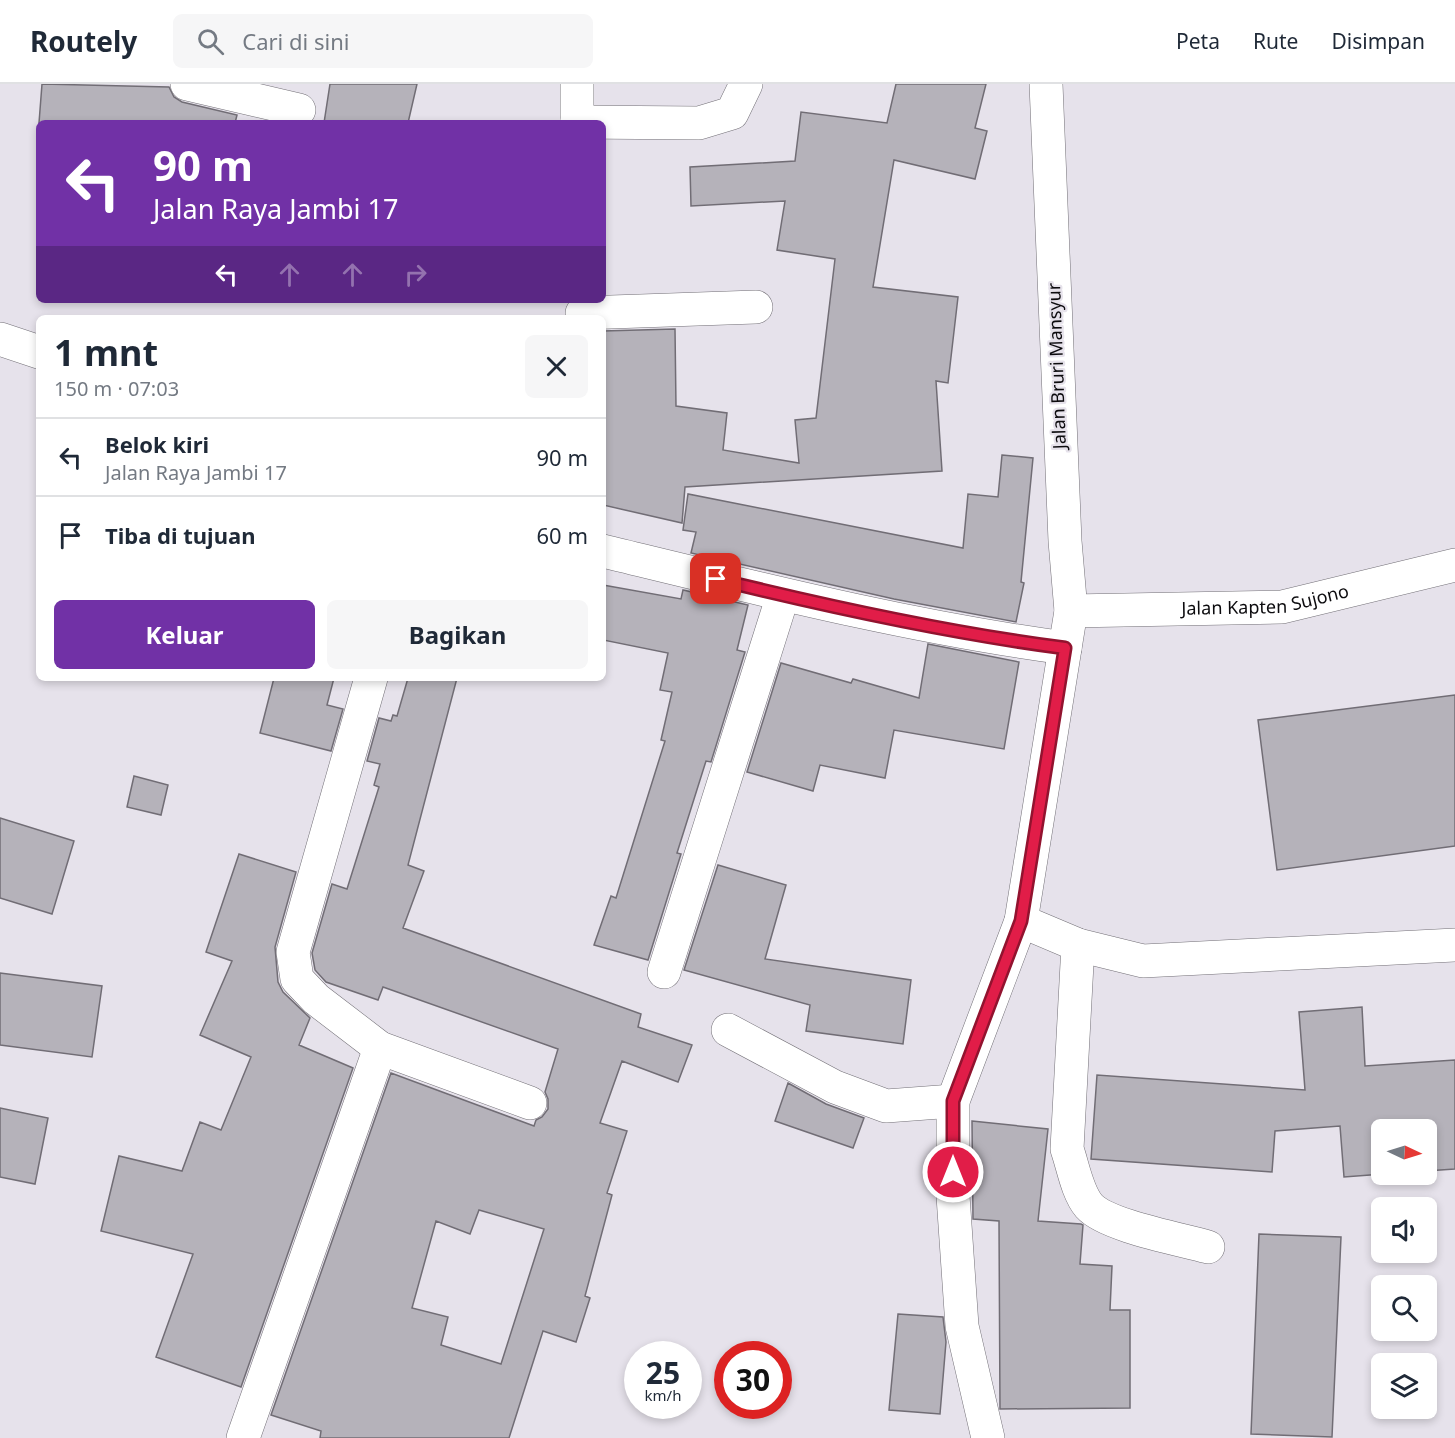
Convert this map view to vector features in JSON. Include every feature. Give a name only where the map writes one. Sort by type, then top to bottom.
[{"type":"street","points":[[187,84],[300,106]]},
{"type":"street","points":[[577,84],[577,120]]},
{"type":"street","points":[[606,122],[699,123],[732,113],[746,84]]},
{"type":"street","name":"Jalan Bruri Mansyur","points":[[953,1101],[1021,921],[1071,611],[1065,541],[1046,84]]},
{"type":"street","points":[[582,310],[756,307]]},
{"type":"street","points":[[0,339],[36,351]]},
{"type":"street","points":[[606,552],[783,595],[1021,642],[1065,648]]},
{"type":"street","name":"Jalan Kapten Sujono","points":[[1071,611],[1282,607],[1455,565]]},
{"type":"street","points":[[664,972],[783,595]]},
{"type":"street","points":[[370,681],[292,952],[297,979],[316,999],[380,1048],[530,1103]]},
{"type":"street","points":[[1021,921],[1078,945],[1143,961],[1455,945]]},
{"type":"street","points":[[1078,945],[1067,1149],[1088,1205],[1107,1219],[1208,1247]]},
{"type":"street","points":[[728,1030],[835,1087],[886,1106],[953,1101],[953,1196],[962,1326],[988,1438]]},
{"type":"street","points":[[243,1438],[380,1048]]},
{"type":"building","points":[[42,84],[169,87],[174,97],[182,102],[237,115],[236,120],[39,120]]},
{"type":"building","points":[[330,84],[417,84],[409,120],[324,120]]},
{"type":"building","points":[[896,84],[986,84],[975,128],[987,131],[975,179],[894,160],[873,287],[958,297],[948,383],[936,381],[942,471],[685,487],[682,523],[606,506],[606,331],[675,329],[676,406],[727,413],[723,450],[799,463],[795,420],[816,418],[835,259],[777,250],[785,201],[691,206],[690,167],[795,161],[801,112],[887,123]]},
{"type":"building","points":[[1002,455],[1033,458],[1021,582],[1024,583],[1016,622],[894,599],[691,553],[696,532],[683,530],[688,494],[963,548],[968,494],[998,497]]},
{"type":"building","points":[[606,586],[681,599],[683,590],[748,605],[737,650],[745,652],[711,762],[706,761],[677,853],[681,854],[648,960],[594,945],[611,896],[616,898],[665,741],[661,740],[672,692],[660,690],[668,653],[606,641]]},
{"type":"building","points":[[928,644],[1019,662],[1004,749],[894,730],[885,778],[820,765],[813,791],[747,772],[781,663],[851,683],[853,679],[919,698]]},
{"type":"building","points":[[273,681],[333,681],[327,705],[343,709],[331,751],[260,733]]},
{"type":"building","points":[[407,681],[456,681],[408,865],[424,871],[403,928],[641,1014],[638,1027],[692,1045],[678,1082],[622,1061],[600,1123],[627,1131],[607,1193],[612,1195],[585,1296],[590,1298],[576,1342],[543,1331],[509,1438],[320,1438],[321,1431],[271,1415],[391,1073],[534,1126],[536,1120],[542,1117],[548,1109],[545,1092],[558,1049],[383,987],[378,1000],[326,982],[315,970],[312,953],[332,884],[347,889],[379,787],[374,785],[380,764],[367,761],[379,718],[391,721],[393,715],[397,716]],"holes":[[[479,1210],[544,1229],[501,1364],[441,1345],[448,1317],[412,1308],[436,1221],[470,1234]]]},
{"type":"building","points":[[1455,695],[1455,846],[1277,870],[1258,720]]},
{"type":"building","points":[[134,776],[168,785],[161,815],[127,807]]},
{"type":"building","points":[[0,818],[74,841],[52,914],[0,898]]},
{"type":"building","points":[[239,854],[296,872],[275,947],[278,982],[283,992],[310,1018],[299,1045],[353,1068],[241,1387],[156,1357],[193,1254],[101,1231],[119,1156],[182,1171],[200,1122],[221,1130],[251,1057],[200,1035],[232,961],[206,952]]},
{"type":"building","points":[[718,865],[786,885],[765,959],[911,980],[903,1044],[806,1031],[810,1005],[684,970]]},
{"type":"building","points":[[0,973],[102,986],[92,1057],[0,1045]]},
{"type":"building","points":[[1362,1007],[1365,1066],[1455,1060],[1455,1169],[1437,1170],[1437,1119],[1371,1119],[1371,1175],[1344,1177],[1340,1126],[1275,1131],[1272,1172],[1091,1159],[1097,1075],[1305,1090],[1299,1012]]},
{"type":"building","points":[[788,1083],[826,1104],[864,1118],[853,1148],[775,1121]]},
{"type":"building","points":[[0,1108],[48,1118],[35,1184],[0,1177]]},
{"type":"building","points":[[972,1121],[1048,1129],[1038,1221],[1083,1225],[1080,1264],[1112,1266],[1110,1310],[1130,1310],[1130,1408],[1000,1409],[999,1221],[973,1219]]},
{"type":"building","points":[[1259,1234],[1341,1237],[1332,1437],[1251,1434]]},
{"type":"building","points":[[898,1314],[943,1317],[946,1342],[940,1414],[889,1410]]},
{"type":"route","points":[[716,579],[805,600],[1021,642],[1065,648],[1021,921],[953,1101],[953,1172]]}]
